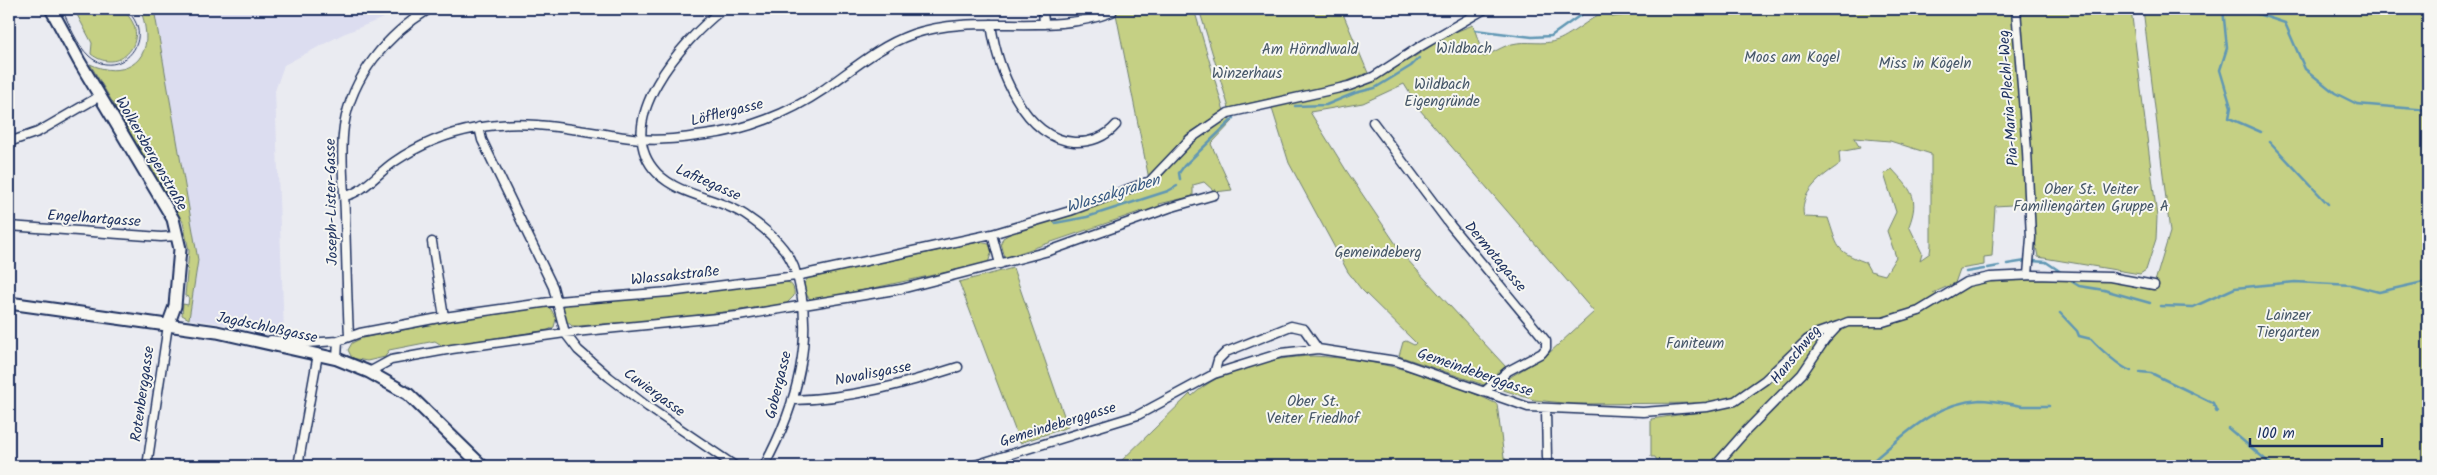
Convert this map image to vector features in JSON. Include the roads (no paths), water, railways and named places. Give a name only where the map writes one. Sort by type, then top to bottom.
[{"type":"street","name":"Wolkersbergenstraße","points":[[51,9],[173,219],[180,249],[174,306],[168,325]]},
{"type":"street","name":"Joseph-Lister-Gasse","points":[[349,336],[344,196],[344,125],[354,93],[373,58],[402,27],[428,9]]},
{"type":"street","name":"Lafitegasse","points":[[724,9],[694,35],[664,72],[648,103],[642,139],[646,154],[656,172],[678,188],[744,214],[765,230],[787,254],[794,265],[796,276]]},
{"type":"street","points":[[1043,9],[1044,24]]},
{"type":"street","name":"Wlassakstraße","points":[[243,338],[306,343],[338,341],[349,336],[444,317],[557,301],[669,292],[796,276],[992,234],[1070,211],[1150,181],[1190,139],[1228,114],[1349,86],[1373,77],[1419,46],[1485,9]]},
{"type":"street","name":"Pia-Maria-Plechl-Weg","points":[[2016,9],[2028,160],[2031,238],[2028,275]]},
{"type":"street","name":"Löfflergasse","points":[[344,196],[354,193],[394,161],[416,148],[438,138],[479,127],[505,124],[536,125],[642,139],[673,139],[709,135],[757,122],[810,98],[858,63],[894,42],[930,30],[991,24],[1081,22],[1112,12]]},
{"type":"street","points":[[991,24],[998,57],[1008,83],[1028,115],[1046,132],[1066,141],[1088,141],[1104,135],[1116,125]]},
{"type":"street","points":[[9,142],[38,132],[100,96]]},
{"type":"street","name":"Dermotagasse","points":[[1373,122],[1451,226],[1546,341],[1546,348],[1542,352],[1508,371],[1484,392]]},
{"type":"street","points":[[479,127],[482,140],[553,287],[565,332]]},
{"type":"street","points":[[369,372],[391,360],[452,348],[565,332],[676,324],[803,306],[901,289],[1049,251],[1169,208],[1214,195]]},
{"type":"street","name":"Engelhartgasse","points":[[9,226],[161,237],[177,236]]},
{"type":"street","points":[[992,234],[1000,264]]},
{"type":"street","points":[[432,242],[444,317]]},
{"type":"street","name":"Hanschweg","points":[[1715,466],[1751,425],[1802,374],[1825,340],[1838,326],[1848,322],[1883,322],[1918,311],[1967,282],[1990,277],[2028,275],[2110,277],[2154,285]]},
{"type":"street","points":[[796,276],[803,306]]},
{"type":"street","name":"Jagdschloßgasse","points":[[9,303],[168,325],[243,338],[337,359],[369,372],[412,397],[482,466]]},
{"type":"street","name":"Gobergasse","points":[[764,466],[784,425],[792,400],[802,349],[803,306]]},
{"type":"street","name":"Rotenberggasse","points":[[147,466],[168,325]]},
{"type":"street","points":[[1214,374],[1218,360],[1226,352],[1291,326],[1304,329],[1318,349]]},
{"type":"street","name":"Gemeindeberggasse","points":[[972,466],[996,462],[1138,415],[1214,374],[1281,353],[1318,349],[1396,361],[1434,372],[1509,402],[1546,410],[1644,412],[1695,409],[1725,404],[1746,395],[1807,340],[1818,333],[1838,326]]},
{"type":"street","name":"Cuviergasse","points":[[565,332],[578,350],[609,377],[735,466]]},
{"type":"street","points":[[337,359],[338,341]]},
{"type":"street","points":[[298,466],[318,354]]},
{"type":"street","name":"Novalisgasse","points":[[792,400],[874,390],[958,367]]},
{"type":"street","points":[[1546,410],[1547,458]]},
{"type":"waterway","name":"Wlassakgraben","points":[[1475,30],[1532,37],[1551,36],[1589,9]]},
{"type":"waterway","points":[[2223,9],[2227,48],[2220,70],[2231,107],[2229,118],[2261,132]]},
{"type":"waterway","points":[[2243,9],[2285,23],[2305,69],[2335,93],[2357,104],[2428,110]]},
{"type":"waterway","name":"Wlassakgraben","points":[[1295,106],[1326,105],[1355,93],[1375,88],[1411,66],[1419,58]]},
{"type":"waterway","name":"Wlassakgraben","points":[[1180,179],[1179,173],[1184,166],[1234,118]]},
{"type":"waterway","points":[[2270,142],[2328,204]]},
{"type":"waterway","name":"Wlassakgraben","points":[[1055,223],[1087,217],[1168,191],[1177,186]]},
{"type":"waterway","points":[[2007,264],[2026,261]]},
{"type":"waterway","points":[[2032,261],[2046,262],[2064,274]]},
{"type":"waterway","points":[[1988,268],[1999,266]]},
{"type":"waterway","points":[[1966,272],[1984,269]]},
{"type":"waterway","points":[[2071,281],[2079,286],[2104,290],[2150,303]]},
{"type":"waterway","points":[[2160,306],[2193,307],[2235,288],[2295,282],[2352,285],[2379,292],[2428,281]]},
{"type":"waterway","points":[[2060,313],[2077,331],[2079,336],[2091,339],[2116,362],[2131,371]]},
{"type":"waterway","points":[[2140,372],[2151,373],[2213,403],[2217,412]]},
{"type":"waterway","points":[[1859,466],[1869,464],[1907,432],[1948,407],[1980,400],[2022,406],[2049,406]]},
{"type":"waterway","points":[[2228,428],[2273,466]]},
{"type":"tram line","points":[[62,9],[74,34],[89,56],[101,63],[112,64],[123,60],[131,53],[137,43],[138,32],[135,20],[125,9]]},
{"type":"park label","name":"Wildbach","points":[[1464,49]]},
{"type":"park label","name":"Am Hörndlwald","points":[[1310,50]]},
{"type":"park label","name":"Moos am Kogel","points":[[1792,58]]},
{"type":"park label","name":"Miss in Kögeln","points":[[1925,64]]},
{"type":"park label","name":"Winzerhaus","points":[[1247,74]]},
{"type":"park label","name":"Wildbach Eigengründe","points":[[1442,94]]},
{"type":"park label","name":"Ober St. Veiter Familiengärten Gruppe A","points":[[2091,198]]},
{"type":"park label","name":"Gemeindeberg","points":[[1378,253]]},
{"type":"park label","name":"Lainzer Tiergarten","points":[[2288,324]]},
{"type":"park label","name":"Faniteum","points":[[1695,344]]},
{"type":"park label","name":"Ober St. Veiter Friedhof","points":[[1313,410]]}]
